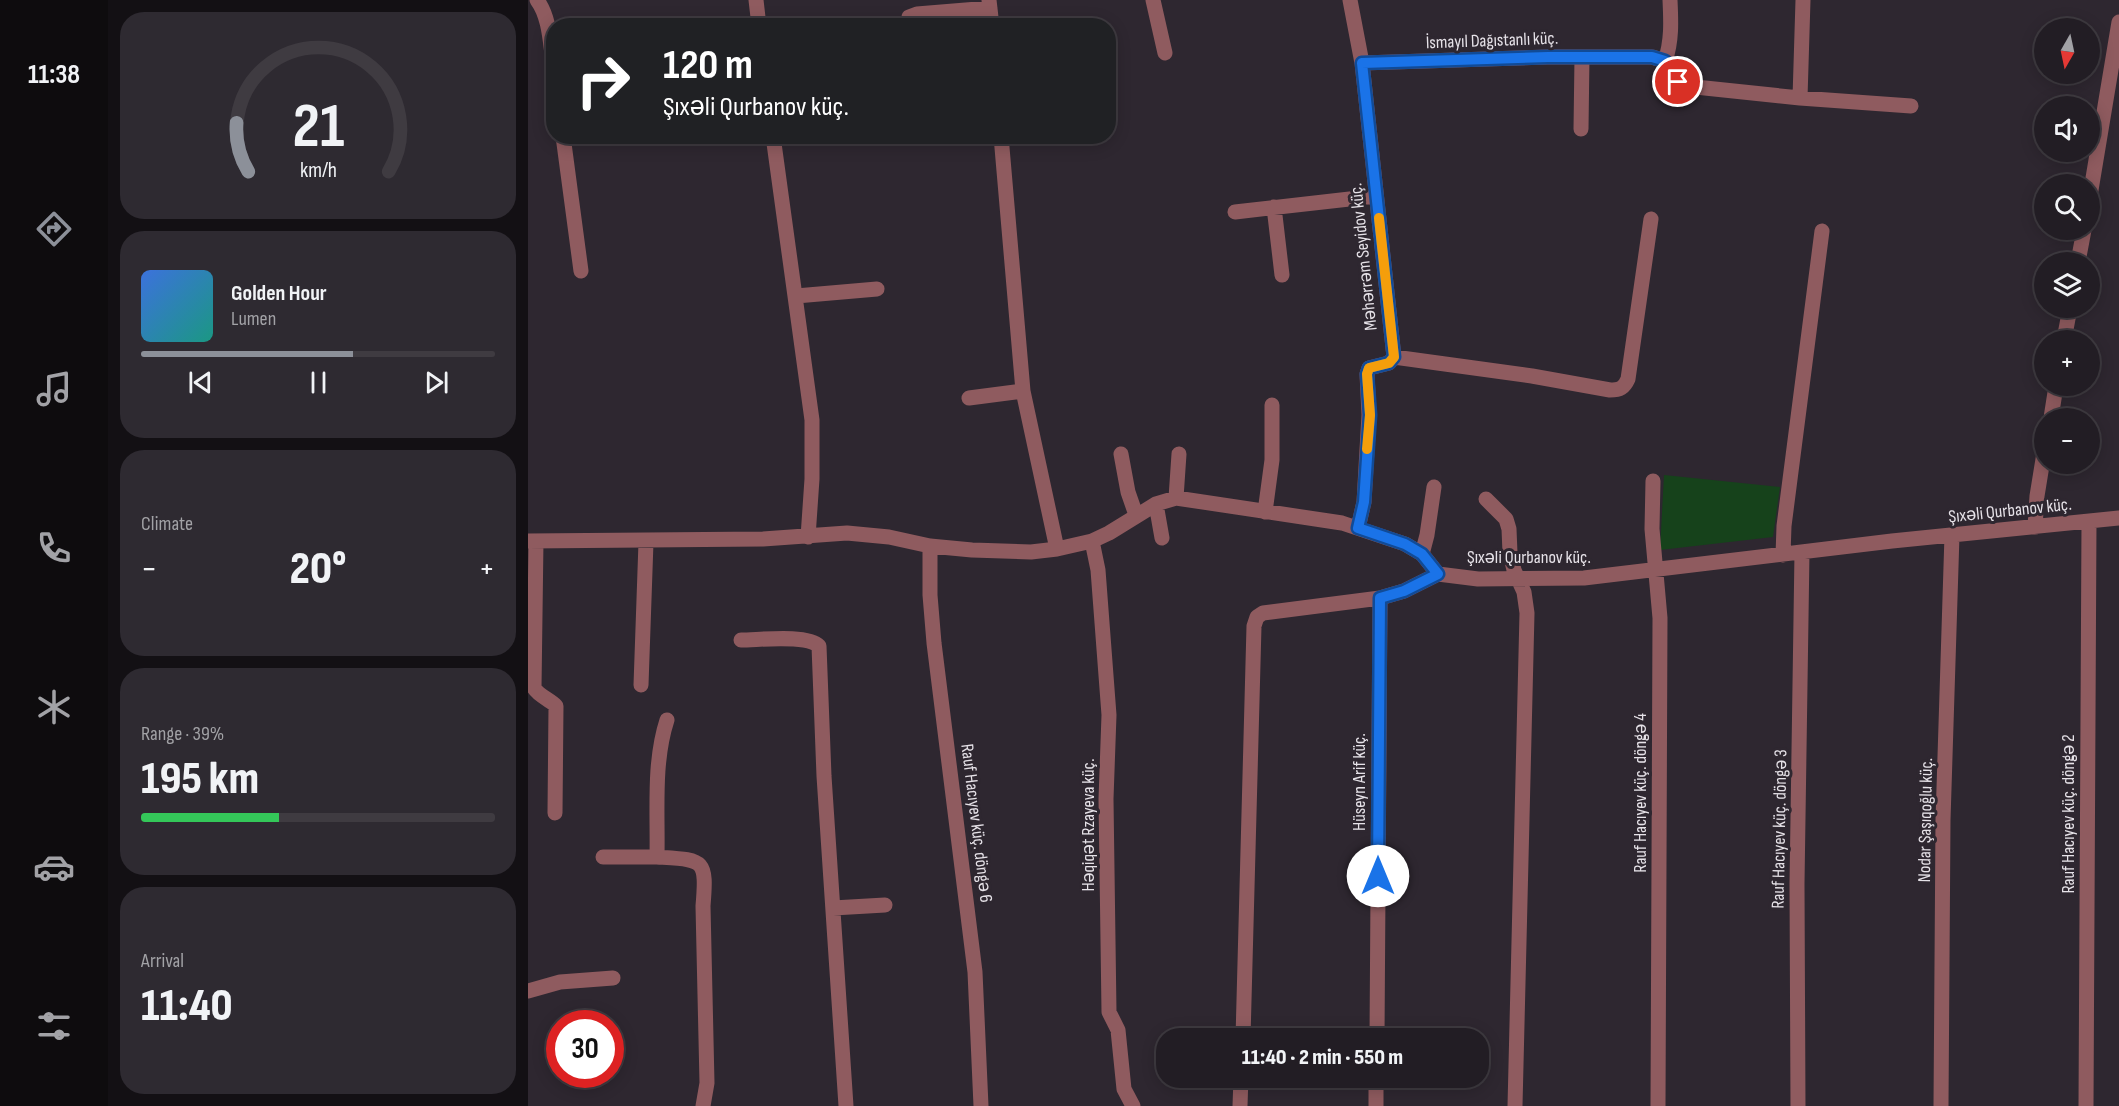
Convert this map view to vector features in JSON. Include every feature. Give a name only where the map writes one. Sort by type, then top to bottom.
[{"type":"street","points":[[537,0],[546,20]]},
{"type":"street","points":[[756,0],[758,18]]},
{"type":"street","points":[[1153,0],[1165,53]]},
{"type":"street","name":"Məhərrəm Seyidov küç.","points":[[1350,0],[1362,63],[1394,357]]},
{"type":"street","points":[[1670,0],[1671,30],[1665,61],[1678,82],[1686,86],[1800,98],[1911,106]]},
{"type":"street","points":[[1800,98],[1803,0]]},
{"type":"street","points":[[909,18],[916,14],[989,4]]},
{"type":"street","points":[[2094,174],[2119,22]]},
{"type":"street","points":[[1581,129],[1582,57]]},
{"type":"street","name":"İsmayıl Dağıstanlı küç.","points":[[1362,63],[1582,57],[1652,57],[1665,61]]},
{"type":"street","points":[[563,144],[580,271]]},
{"type":"street","points":[[775,144],[812,420],[812,479],[808,537]]},
{"type":"street","points":[[1002,144],[1023,391],[1057,549]]},
{"type":"street","points":[[1235,212],[1376,196]]},
{"type":"street","points":[[1274,207],[1282,275]]},
{"type":"street","points":[[1358,528],[1364,502],[1370,415],[1367,374],[1369,368],[1389,363],[1394,357],[1483,368],[1619,390],[1626,386],[1628,379],[1652,219]]},
{"type":"street","points":[[1783,555],[1784,526],[1822,231]]},
{"type":"street","points":[[796,296],[877,289]]},
{"type":"street","points":[[969,398],[1023,391]]},
{"type":"street","points":[[1265,512],[1272,460],[1272,405]]},
{"type":"street","points":[[1121,454],[1128,492],[1136,515]]},
{"type":"street","points":[[1176,498],[1179,454]]},
{"type":"street","points":[[2036,528],[2041,474]]},
{"type":"street","name":"Rauf Hacıyev küç. döngə 4","points":[[1653,481],[1654,570],[1660,618],[1658,1106]]},
{"type":"street","points":[[1422,554],[1434,487]]},
{"type":"street","points":[[555,813],[556,706],[551,700],[537,693],[534,688],[532,541],[646,542],[808,537],[847,533],[930,546],[1031,552],[1092,541],[1156,504],[1176,498],[1326,519],[1358,528],[1405,544],[1422,554],[1438,574],[1404,591],[1380,598],[1263,613],[1257,617],[1254,626],[1243,1028]]},
{"type":"street","points":[[1486,499],[1506,519],[1509,529],[1510,553],[1514,570],[1520,580],[1527,613],[1515,1106]]},
{"type":"street","points":[[1156,504],[1162,538]]},
{"type":"street","name":"Şıxəli Qurbanov küç.","points":[[1438,574],[1478,579],[1584,578],[2119,518]]},
{"type":"street","name":"Rauf Hacıyev küç. döngə 2","points":[[2086,1106],[2089,522]]},
{"type":"street","name":"Nodar Şaşıqoğlu küç.","points":[[1941,1106],[1943,820],[1952,535]]},
{"type":"street","name":"Həqiqət Rzayeva küç.","points":[[1092,541],[1098,570],[1109,715],[1106,800],[1109,1012],[1118,1030],[1124,1089],[1133,1106]]},
{"type":"street","points":[[641,685],[646,542]]},
{"type":"street","name":"Rauf Hacıyev küç. döngə 6","points":[[930,546],[930,595],[934,643],[975,972],[981,1106]]},
{"type":"street","name":"Rauf Hacıyev küç. döngə 3","points":[[1798,1106],[1797,884],[1802,552]]},
{"type":"street","name":"Hüseyn Arif küç.","points":[[1377,1028],[1380,598]]},
{"type":"street","points":[[741,640],[801,639],[814,641],[819,646],[824,776],[846,1106]]},
{"type":"street","points":[[657,857],[659,757],[661,739],[667,720]]},
{"type":"street","points":[[603,857],[694,860],[702,866],[705,877],[702,906],[706,1083],[703,1106]]},
{"type":"street","points":[[833,908],[885,905]]},
{"type":"street","points":[[528,991],[560,982],[613,978]]},
{"type":"street","points":[[1240,1106],[1241,1088]]},
{"type":"street","points":[[1376,1088],[1376,1106]]},
{"type":"green space","points":[[1664,475],[1780,487],[1773,537],[1660,550]]},
{"type":"slow traffic","points":[[1367,449],[1370,415],[1367,374],[1369,368],[1389,363],[1394,357],[1379,218]]},
{"type":"route","points":[[1378,876],[1380,598],[1404,591],[1438,574],[1422,554],[1405,544],[1358,528],[1364,502],[1370,415],[1367,374],[1369,368],[1389,363],[1394,357],[1362,63],[1548,57],[1652,57],[1665,61],[1678,82]]}]
